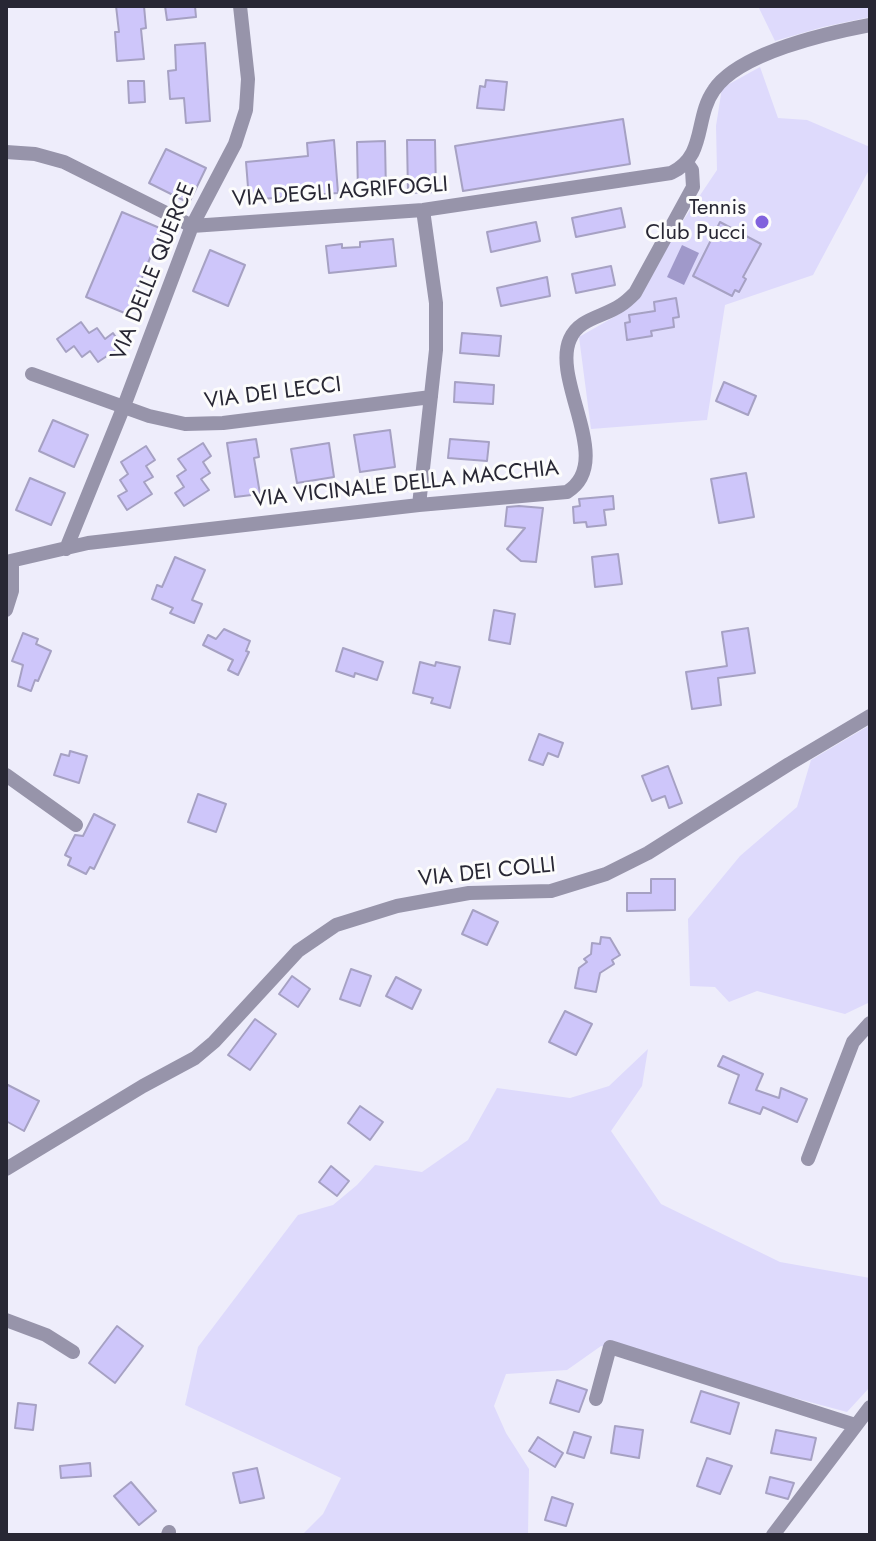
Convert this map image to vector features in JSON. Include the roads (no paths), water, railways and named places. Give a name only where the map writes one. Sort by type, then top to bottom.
[{"type":"street","name":"VIA DELLE QUERCE","points":[[66,549],[192,226],[235,144],[246,110],[248,79],[240,6]]},
{"type":"street","points":[[687,163],[699,140],[707,102],[727,76],[744,65],[801,41],[870,25]]},
{"type":"street","points":[[6,152],[35,154],[64,162],[192,226]]},
{"type":"street","name":"VIA DEGLI AGRIFOGLI","points":[[192,226],[423,210],[665,175],[687,163]]},
{"type":"street","name":"VIA VICINALE DELLA MACCHIA","points":[[9,561],[88,543],[419,505],[567,492],[579,483],[587,460],[568,364],[568,341],[582,323],[622,305],[635,293],[693,187],[692,170],[687,163]]},
{"type":"street","points":[[419,505],[436,350],[436,303],[423,210]]},
{"type":"street","name":"VIA DEI LECCI","points":[[32,374],[165,421],[202,425],[431,397]]},
{"type":"street","points":[[6,610],[12,591],[9,561]]},
{"type":"street","name":"VIA DEI COLLI","points":[[6,1169],[195,1058],[214,1042],[298,951],[336,925],[397,906],[469,893],[551,891],[606,874],[648,853],[870,716]]},
{"type":"street","points":[[6,775],[76,825]]},
{"type":"street","points":[[808,1159],[853,1042],[870,1023]]},
{"type":"street","points":[[6,1320],[46,1335],[73,1352]]},
{"type":"street","points":[[596,1399],[610,1347],[855,1425]]},
{"type":"street","points":[[773,1535],[870,1407]]},
{"type":"place","name":"Tennis Club Pucci","points":[[762,222]]}]
